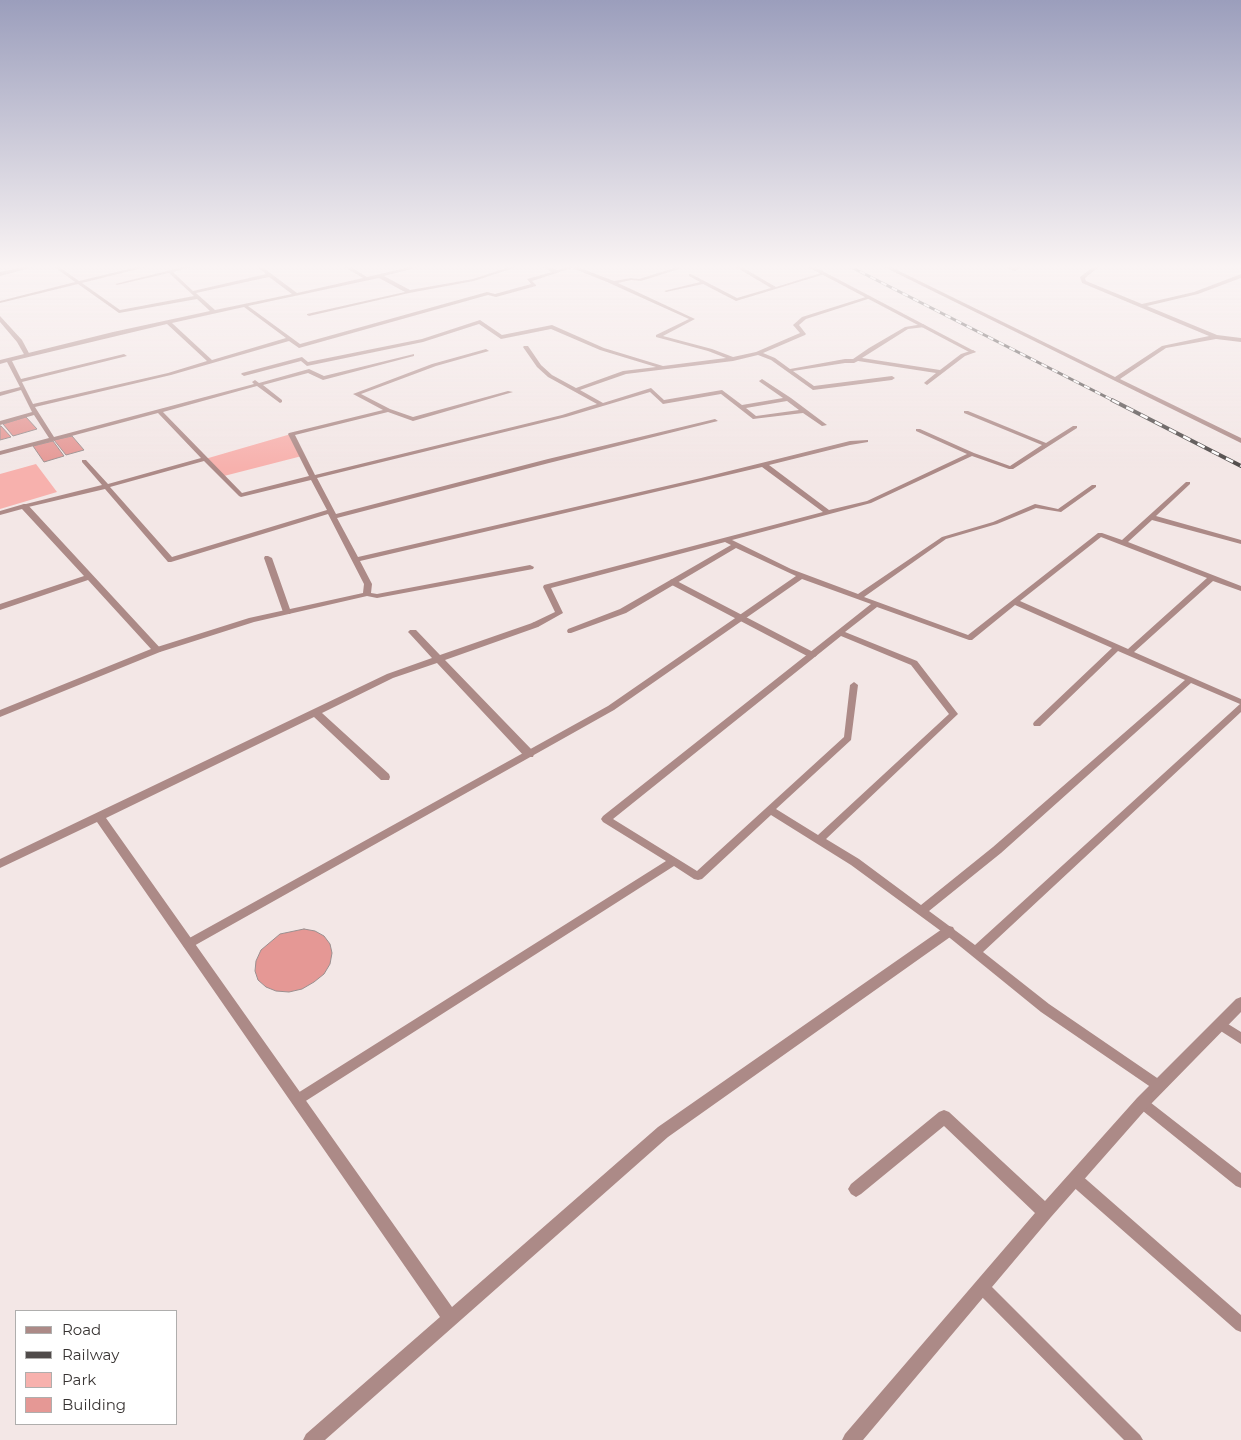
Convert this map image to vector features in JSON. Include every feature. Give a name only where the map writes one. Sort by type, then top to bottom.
[{"type":"street","points":[[13,333],[20,341],[27,355]]},
{"type":"street","points":[[937,333],[973,352]]},
{"type":"street","points":[[1020,333],[1241,441]]},
{"type":"street","points":[[1209,333],[1241,340]]},
{"type":"street","points":[[1223,337],[1237,333]]},
{"type":"street","points":[[1115,380],[1164,347],[1216,336]]},
{"type":"street","points":[[0,513],[24,506],[156,650],[2,711]]},
{"type":"street","points":[[268,558],[287,612]]},
{"type":"street","points":[[0,607],[89,577]]},
{"type":"street","points":[[673,582],[812,655]]},
{"type":"street","points":[[0,864],[390,676],[535,625]]},
{"type":"street","points":[[414,632],[529,754]]},
{"type":"street","points":[[316,712],[385,777]]},
{"type":"street","points":[[99,816],[450,1318]]},
{"type":"street","points":[[312,1440],[663,1132],[949,932]]},
{"type":"street","points":[[851,1440],[1142,1103],[1241,1002]]},
{"type":"street","points":[[856,1188],[944,1117],[1046,1212]]},
{"type":"lane","points":[[0,362],[120,333]]},
{"type":"lane","points":[[180,333],[211,362]]},
{"type":"lane","points":[[281,333],[298,346],[344,333]]},
{"type":"lane","points":[[280,401],[244,374],[302,358],[307,364],[423,340],[445,333]]},
{"type":"lane","points":[[496,333],[501,337],[520,333]]},
{"type":"lane","points":[[566,333],[602,349],[663,368]]},
{"type":"lane","points":[[664,333],[658,336],[710,350],[733,359]]},
{"type":"lane","points":[[576,390],[625,372],[733,359],[758,353],[802,333]]},
{"type":"lane","points":[[791,370],[845,360],[854,361],[871,348],[898,333]]},
{"type":"lane","points":[[32,406],[169,374],[289,339]]},
{"type":"lane","points":[[526,348],[550,376],[603,405]]},
{"type":"lane","points":[[486,351],[434,365],[356,394],[388,410],[414,419],[510,392]]},
{"type":"lane","points":[[927,383],[962,355],[973,352]]},
{"type":"lane","points":[[758,353],[773,359],[791,370],[813,388],[892,378]]},
{"type":"lane","points":[[0,452],[309,371],[322,378],[412,354]]},
{"type":"lane","points":[[19,381],[124,356]]},
{"type":"lane","points":[[857,359],[941,372]]},
{"type":"lane","points":[[9,360],[32,406],[53,439]]},
{"type":"lane","points":[[762,381],[824,425]]},
{"type":"lane","points":[[0,394],[23,388]]},
{"type":"lane","points":[[158,410],[241,495],[564,416],[651,390],[663,402],[722,392],[755,418],[805,411]]},
{"type":"lane","points":[[740,407],[789,399]]},
{"type":"lane","points":[[367,594],[368,584],[291,434],[388,410]]},
{"type":"lane","points":[[966,412],[1047,445]]},
{"type":"lane","points":[[0,423],[36,413]]},
{"type":"lane","points":[[84,461],[171,560],[332,514],[715,421]]},
{"type":"lane","points":[[918,430],[972,454],[1011,468],[1076,427]]},
{"type":"lane","points":[[355,560],[850,443],[866,441]]},
{"type":"lane","points":[[535,625],[559,613],[547,587],[869,502],[972,454]]},
{"type":"lane","points":[[24,506],[107,486],[205,458]]},
{"type":"lane","points":[[763,464],[828,513]]},
{"type":"lane","points":[[1123,543],[1150,516],[1188,483]]},
{"type":"lane","points":[[859,597],[944,538],[995,523],[1035,506],[1059,511],[1094,486]]},
{"type":"lane","points":[[1150,516],[1241,542]]},
{"type":"lane","points":[[726,540],[801,576],[969,638],[1100,534],[1241,589]]},
{"type":"lane","points":[[571,631],[623,611],[736,545]]},
{"type":"lane","points":[[156,650],[252,620],[367,594],[377,596],[530,567]]},
{"type":"lane","points":[[188,944],[611,708],[801,576]]},
{"type":"lane","points":[[1129,652],[1212,578]]},
{"type":"lane","points":[[1015,602],[1241,702]]},
{"type":"lane","points":[[854,685],[848,738],[698,876],[606,819],[876,604]]},
{"type":"lane","points":[[819,840],[954,714],[914,663],[840,633]]},
{"type":"lane","points":[[1037,724],[1117,647]]},
{"type":"lane","points":[[921,911],[997,850],[1190,680]]},
{"type":"lane","points":[[975,952],[1241,707]]},
{"type":"lane","points":[[770,810],[855,862],[949,932],[1045,1008],[1159,1086]]},
{"type":"lane","points":[[298,1100],[674,861]]},
{"type":"lane","points":[[1220,1024],[1241,1039]]},
{"type":"lane","points":[[1142,1103],[1241,1182]]},
{"type":"lane","points":[[1075,1180],[1241,1325]]},
{"type":"lane","points":[[982,1287],[1135,1440]]},
{"type":"green space","points":[[291,434],[302,456],[224,476],[205,459]]},
{"type":"green space","points":[[36,464],[57,492],[0,509],[0,474]]},
{"type":"building","points":[[26,417],[37,429],[13,436],[3,424]]},
{"type":"building","points":[[1,426],[11,437],[0,440]]},
{"type":"building","points":[[72,436],[84,450],[66,455],[54,440]]},
{"type":"building","points":[[53,441],[64,456],[44,462],[33,446]]},
{"type":"building","points":[[304,929],[315,931],[324,936],[330,944],[332,953],[330,964],[324,974],[302,989],[289,992],[276,991],[266,987],[258,980],[255,971],[256,961],[261,950],[280,934]]},
{"type":"railway","points":[[981,333],[1114,401]]},
{"type":"railway","points":[[1112,400],[1241,466]]}]
